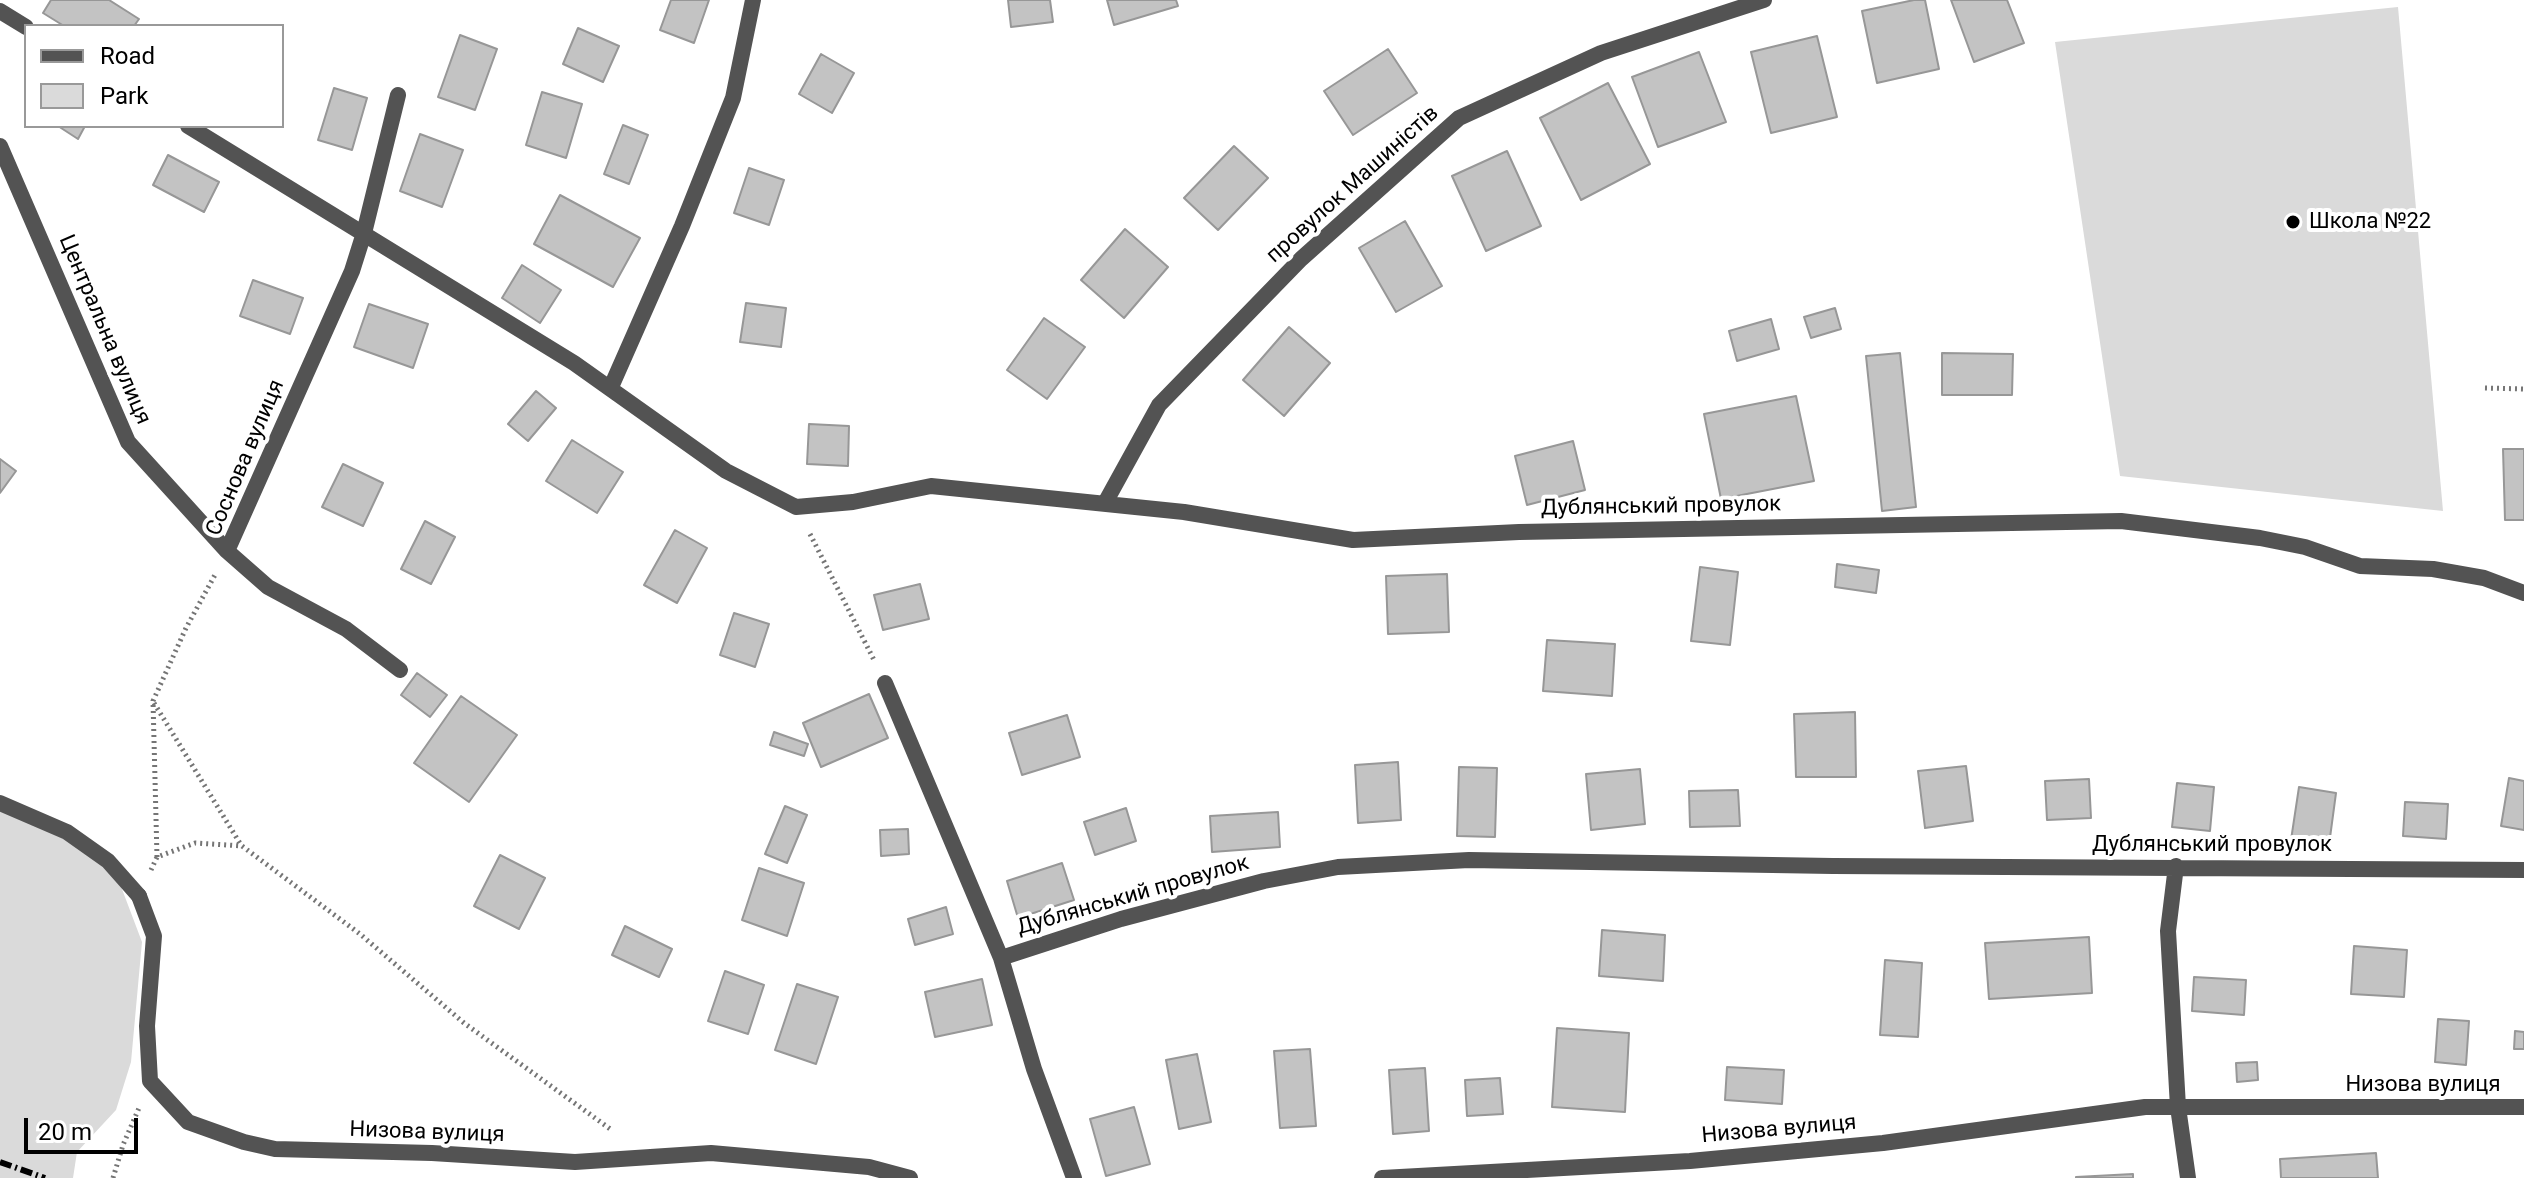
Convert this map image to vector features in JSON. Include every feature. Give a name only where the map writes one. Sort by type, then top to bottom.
[{"type":"street","points":[[611,387],[682,226],[733,98],[753,0]]},
{"type":"street","name":"провулок Машиністів","points":[[1105,503],[1159,405],[1301,259],[1459,118],[1601,53],[1764,0]]},
{"type":"street","points":[[0,11],[24,26]]},
{"type":"street","name":"Соснова вулиця","points":[[398,95],[352,271],[227,551],[268,587],[346,629],[400,670]]},
{"type":"street","points":[[191,128],[611,387],[726,471],[796,507]]},
{"type":"street","name":"Центральна вулиця","points":[[0,146],[128,442],[227,551]]},
{"type":"street","name":"Дублянський провулок","points":[[796,507],[853,502],[931,486],[1184,512],[1353,540],[1519,532],[2121,521],[2260,538],[2305,547],[2360,566],[2433,569],[2484,578],[2524,593]]},
{"type":"street","name":"Дублянський провулок","points":[[885,683],[1001,958],[1034,1069],[1074,1178]]},
{"type":"street","points":[[0,803],[67,832],[108,861],[139,896],[154,936],[147,1026],[150,1081]]},
{"type":"street","name":"Дублянський провулок","points":[[1001,958],[1121,919],[1264,881],[1338,867],[1469,860],[1833,866],[2524,870]]},
{"type":"street","points":[[2176,866],[2168,931],[2178,1107],[2188,1178]]},
{"type":"street","name":"Низова вулиця","points":[[150,1081],[188,1122],[244,1142],[275,1149],[432,1153],[575,1162],[711,1153],[869,1167],[910,1178]]},
{"type":"street","name":"Низова вулиця","points":[[1382,1178],[1705,1159],[1883,1143],[2145,1107],[2524,1107]]},
{"type":"path","points":[[2485,388],[2524,389]]},
{"type":"path","points":[[796,507],[885,683]]},
{"type":"path","points":[[139,896],[157,857],[153,701],[186,628],[227,551]]},
{"type":"path","points":[[153,701],[242,846],[360,934],[464,1023],[649,1157]]},
{"type":"path","points":[[157,857],[195,843],[242,846]]},
{"type":"path","points":[[113,1178],[123,1145],[150,1081]]},
{"type":"green space","name":"Школа №22","points":[[2398,7],[2443,511],[2120,476],[2055,42]]},
{"type":"green space","points":[[0,807],[38,819],[114,868],[142,942],[131,1062],[116,1110],[77,1152],[73,1178],[0,1178]]},
{"type":"building","points":[[51,0],[109,0],[139,19],[135,24],[61,24],[43,13]]},
{"type":"building","points":[[671,0],[709,0],[694,43],[660,30]]},
{"type":"building","points":[[1008,0],[1050,0],[1053,22],[1011,27]]},
{"type":"building","points":[[1107,0],[1176,0],[1178,6],[1114,25]]},
{"type":"building","points":[[1925,0],[1939,69],[1877,83],[1862,11]]},
{"type":"building","points":[[1951,0],[2007,0],[2024,43],[1974,62]]},
{"type":"building","points":[[578,28],[619,46],[603,82],[563,64]]},
{"type":"building","points":[[460,35],[497,49],[475,110],[438,97]]},
{"type":"building","points":[[1817,36],[1837,117],[1771,133],[1751,52]]},
{"type":"building","points":[[1388,49],[1417,93],[1353,135],[1324,91]]},
{"type":"building","points":[[1699,52],[1726,122],[1658,147],[1632,77]]},
{"type":"building","points":[[821,54],[854,73],[832,113],[799,94]]},
{"type":"building","points":[[1608,83],[1650,164],[1581,200],[1540,118]]},
{"type":"building","points":[[334,88],[367,98],[352,150],[318,140]]},
{"type":"building","points":[[542,92],[582,104],[566,158],[526,145]]},
{"type":"building","points":[[623,125],[648,135],[629,184],[604,174]]},
{"type":"building","points":[[61,128],[84,128],[78,139]]},
{"type":"building","points":[[420,134],[463,150],[442,207],[400,191]]},
{"type":"building","points":[[1234,146],[1268,178],[1218,230],[1184,198]]},
{"type":"building","points":[[1507,151],[1541,226],[1486,251],[1452,176]]},
{"type":"building","points":[[168,155],[219,182],[204,212],[153,185]]},
{"type":"building","points":[[749,168],[784,180],[769,225],[734,213]]},
{"type":"building","points":[[560,195],[640,238],[613,287],[534,244]]},
{"type":"building","points":[[1405,221],[1442,286],[1396,312],[1359,248]]},
{"type":"building","points":[[1125,229],[1168,267],[1124,318],[1081,280]]},
{"type":"building","points":[[522,265],[561,290],[540,323],[502,298]]},
{"type":"building","points":[[253,280],[303,298],[290,334],[240,316]]},
{"type":"building","points":[[746,303],[786,308],[781,347],[740,342]]},
{"type":"building","points":[[369,304],[428,324],[413,368],[354,347]]},
{"type":"building","points":[[1835,308],[1841,329],[1811,338],[1804,317]]},
{"type":"building","points":[[1044,318],[1085,347],[1047,399],[1007,370]]},
{"type":"building","points":[[1771,319],[1779,349],[1737,361],[1729,331]]},
{"type":"building","points":[[1289,327],[1330,363],[1284,416],[1243,380]]},
{"type":"building","points":[[1900,353],[1916,507],[1882,511],[1866,356]]},
{"type":"building","points":[[1942,353],[2013,354],[2012,395],[1942,395]]},
{"type":"building","points":[[536,391],[556,408],[528,441],[508,424]]},
{"type":"building","points":[[1796,396],[1814,481],[1721,499],[1704,414]]},
{"type":"building","points":[[809,424],[849,426],[848,466],[807,464]]},
{"type":"building","points":[[572,440],[623,472],[597,513],[546,481]]},
{"type":"building","points":[[1573,441],[1585,490],[1527,505],[1515,456]]},
{"type":"building","points":[[2503,449],[2524,449],[2524,520],[2505,520]]},
{"type":"building","points":[[0,459],[16,471],[0,493]]},
{"type":"building","points":[[343,464],[383,483],[363,526],[322,507]]},
{"type":"building","points":[[425,521],[455,537],[431,584],[401,569]]},
{"type":"building","points":[[675,530],[707,548],[677,603],[644,585]]},
{"type":"building","points":[[1837,564],[1879,570],[1876,593],[1835,587]]},
{"type":"building","points":[[1700,567],[1738,572],[1730,645],[1691,641]]},
{"type":"building","points":[[1447,574],[1449,632],[1388,634],[1386,576]]},
{"type":"building","points":[[920,584],[929,619],[883,630],[874,595]]},
{"type":"building","points":[[734,613],[769,624],[755,667],[720,655]]},
{"type":"building","points":[[1547,640],[1615,644],[1612,696],[1543,691]]},
{"type":"building","points":[[417,673],[447,695],[430,717],[401,695]]},
{"type":"building","points":[[869,694],[888,738],[821,767],[803,723]]},
{"type":"building","points":[[461,696],[517,735],[469,802],[414,763]]},
{"type":"building","points":[[1855,712],[1856,777],[1796,777],[1794,714]]},
{"type":"building","points":[[1067,715],[1080,757],[1022,775],[1009,733]]},
{"type":"building","points":[[774,732],[808,744],[804,756],[770,745]]},
{"type":"building","points":[[1398,762],[1401,820],[1358,823],[1355,765]]},
{"type":"building","points":[[1966,766],[1973,821],[1925,828],[1918,771]]},
{"type":"building","points":[[1459,767],[1497,768],[1495,837],[1457,836]]},
{"type":"building","points":[[1640,769],[1645,824],[1591,830],[1586,774]]},
{"type":"building","points":[[2509,778],[2524,781],[2524,830],[2501,826]]},
{"type":"building","points":[[2089,779],[2091,818],[2047,820],[2045,781]]},
{"type":"building","points":[[2177,783],[2214,787],[2210,831],[2172,827]]},
{"type":"building","points":[[2299,787],[2336,793],[2329,845],[2291,840]]},
{"type":"building","points":[[1738,790],[1740,826],[1690,827],[1689,791]]},
{"type":"building","points":[[2405,802],[2448,804],[2446,839],[2403,836]]},
{"type":"building","points":[[785,806],[807,815],[787,863],[765,854]]},
{"type":"building","points":[[1126,808],[1136,841],[1095,855],[1084,822]]},
{"type":"building","points":[[1278,812],[1280,847],[1212,852],[1210,816]]},
{"type":"building","points":[[908,829],[909,854],[881,856],[880,830]]},
{"type":"building","points":[[500,855],[545,878],[519,929],[474,906]]},
{"type":"building","points":[[1062,863],[1074,900],[1018,918],[1007,881]]},
{"type":"building","points":[[759,868],[804,883],[787,936],[742,920]]},
{"type":"building","points":[[946,907],[953,934],[915,945],[908,919]]},
{"type":"building","points":[[625,926],[672,949],[659,977],[612,955]]},
{"type":"building","points":[[1602,930],[1665,935],[1663,981],[1599,976]]},
{"type":"building","points":[[2089,937],[2092,993],[1989,999],[1985,943]]},
{"type":"building","points":[[2354,946],[2407,950],[2404,997],[2351,994]]},
{"type":"building","points":[[1885,960],[1922,963],[1918,1037],[1880,1035]]},
{"type":"building","points":[[725,971],[764,985],[748,1034],[708,1021]]},
{"type":"building","points":[[2194,977],[2246,980],[2244,1015],[2192,1011]]},
{"type":"building","points":[[982,979],[992,1025],[935,1037],[925,992]]},
{"type":"building","points":[[797,984],[838,997],[816,1064],[775,1050]]},
{"type":"building","points":[[2438,1019],[2469,1021],[2466,1065],[2435,1062]]},
{"type":"building","points":[[1557,1028],[1629,1033],[1625,1112],[1552,1107]]},
{"type":"building","points":[[2515,1031],[2524,1032],[2524,1049],[2514,1049]]},
{"type":"building","points":[[1310,1049],[1316,1126],[1280,1128],[1274,1051]]},
{"type":"building","points":[[1197,1054],[1211,1122],[1179,1129],[1166,1060]]},
{"type":"building","points":[[2257,1062],[2258,1080],[2237,1082],[2236,1063]]},
{"type":"building","points":[[1727,1067],[1784,1070],[1782,1104],[1725,1100]]},
{"type":"building","points":[[1425,1068],[1429,1131],[1393,1134],[1389,1070]]},
{"type":"building","points":[[1500,1078],[1503,1114],[1467,1116],[1465,1080]]},
{"type":"building","points":[[1134,1107],[1150,1164],[1106,1176],[1090,1119]]},
{"type":"building","points":[[2376,1153],[2378,1178],[2281,1178],[2280,1159]]},
{"type":"building","points":[[2133,1174],[2133,1178],[2076,1178],[2076,1177]]},
{"type":"railway","points":[[0,1162],[45,1178]]},
{"type":"place","name":"Школа №22","points":[[2293,222]]}]
